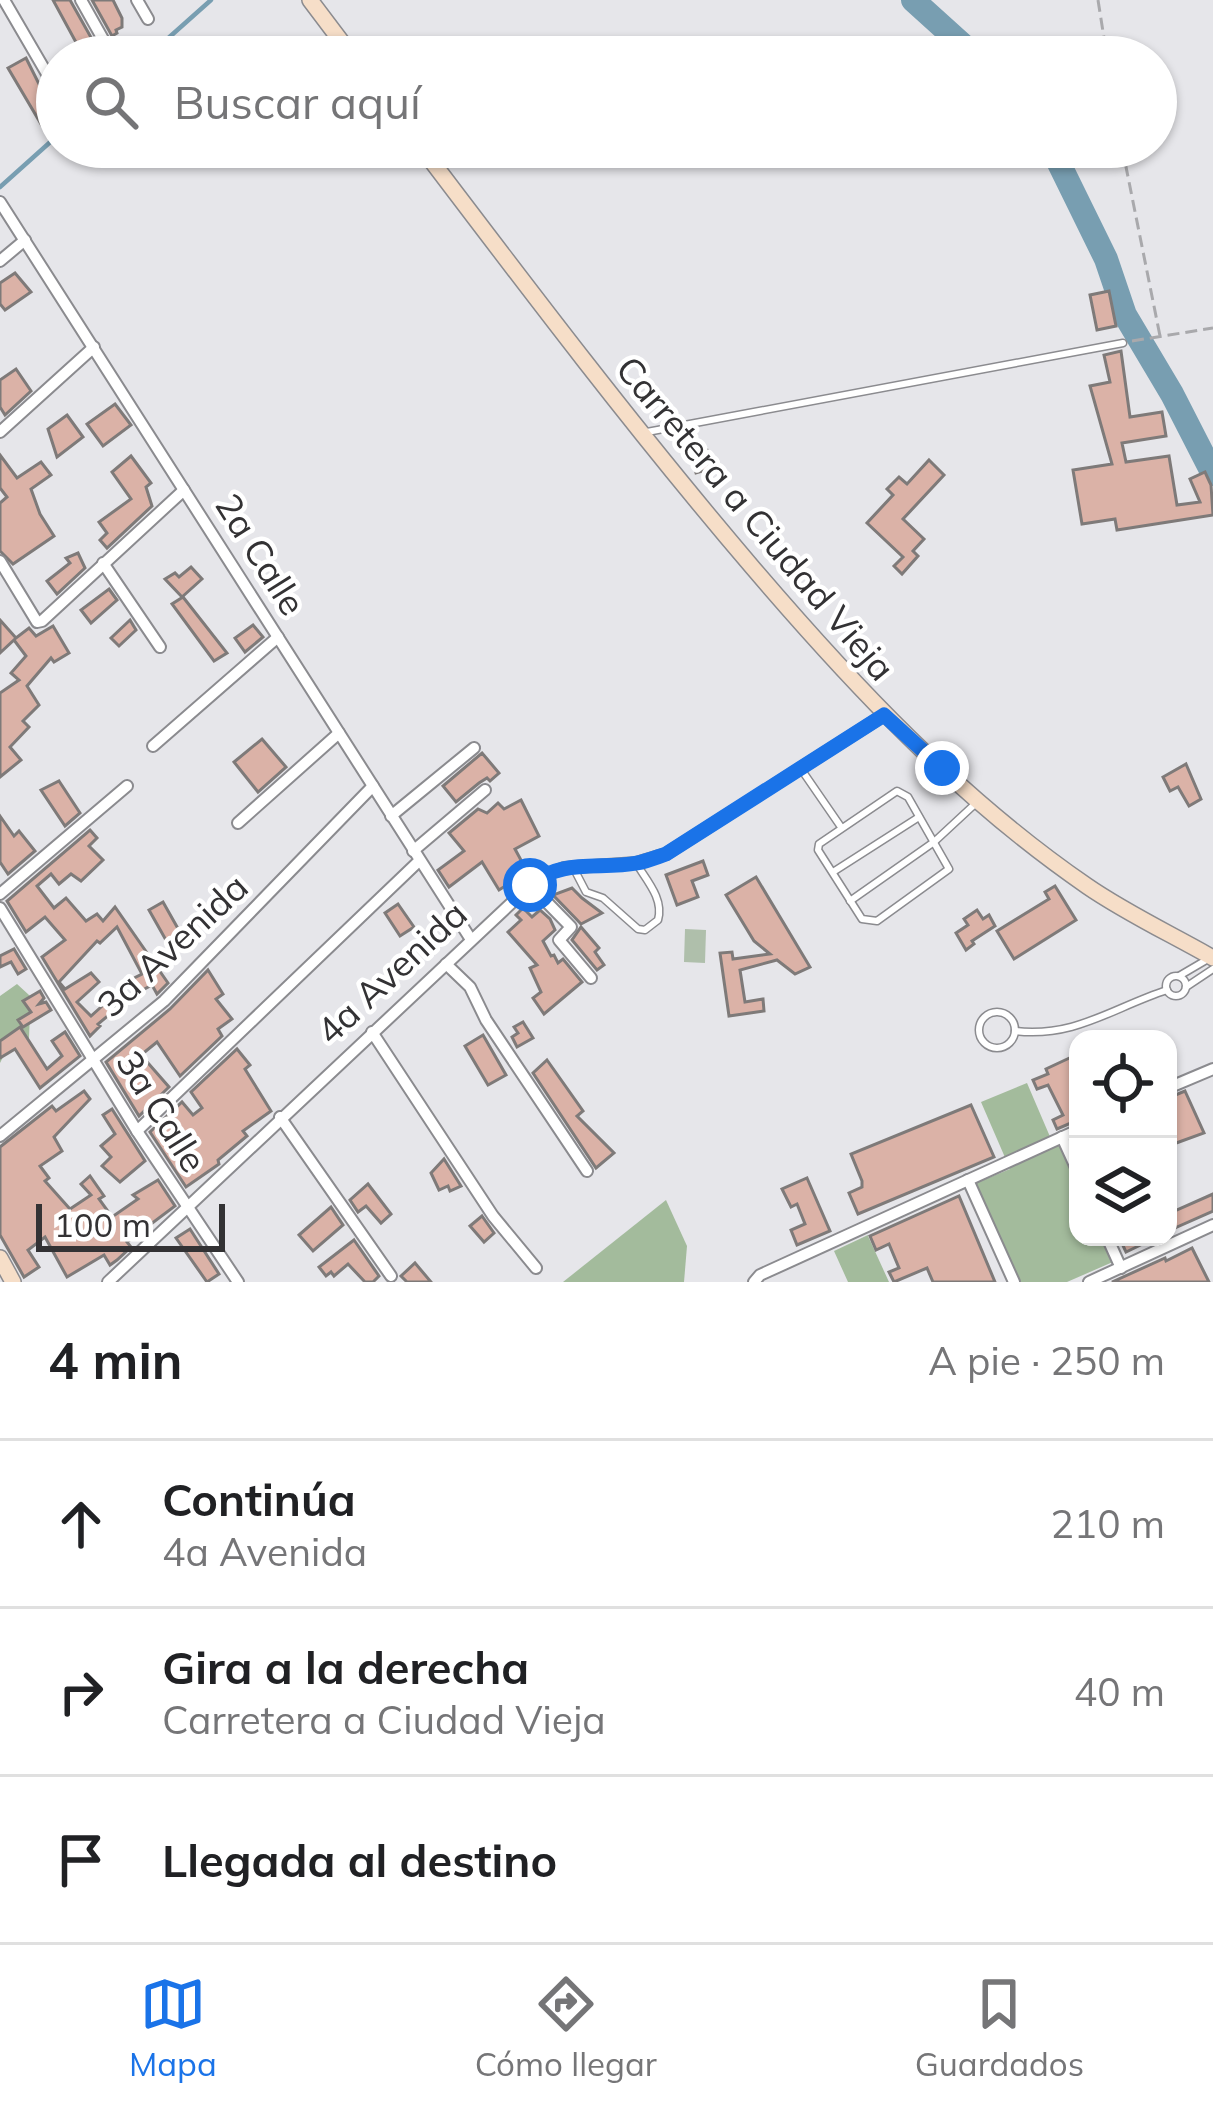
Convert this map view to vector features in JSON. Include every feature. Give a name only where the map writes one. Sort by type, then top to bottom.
[{"type":"main road","points":[[310,0],[337,36]]},
{"type":"main road","name":"Carretera a Ciudad Vieja","points":[[438,168],[638,434],[839,669],[978,800],[1089,887],[1212,961]]},
{"type":"main road","points":[[0,1258],[14,1282]]},
{"type":"street","points":[[4,0],[36,55]]},
{"type":"street","points":[[81,0],[101,36]]},
{"type":"street","points":[[137,0],[148,19]]},
{"type":"street","name":"2a Calle","points":[[3,207],[470,938]]},
{"type":"street","points":[[0,261],[26,240]]},
{"type":"street","points":[[0,432],[94,347]]},
{"type":"street","points":[[0,561],[38,622],[184,490]]},
{"type":"street","points":[[103,563],[160,647]]},
{"type":"street","points":[[153,746],[278,637]]},
{"type":"street","name":"4a Avenida","points":[[108,1282],[530,885],[550,871],[636,863],[666,854],[884,715]]},
{"type":"street","points":[[238,824],[339,733]]},
{"type":"street","points":[[391,816],[474,748]]},
{"type":"street","points":[[0,894],[127,786]]},
{"type":"street","name":"3a Avenida","points":[[0,1136],[164,1001],[373,786]]},
{"type":"street","points":[[136,1131],[485,790]]},
{"type":"street","points":[[530,885],[571,927],[559,940],[591,978]]},
{"type":"street","name":"3a Calle","points":[[0,908],[136,1131],[238,1282]]},
{"type":"street","points":[[446,964],[470,987],[486,1020],[587,1171]]},
{"type":"street","points":[[373,1032],[493,1216],[536,1268]]},
{"type":"street","points":[[1177,1084],[1213,1070]]},
{"type":"street","points":[[280,1118],[391,1276]]},
{"type":"street","points":[[754,1282],[760,1275],[1069,1134]]},
{"type":"street","points":[[1062,1137],[1069,1152]]},
{"type":"street","points":[[968,1180],[1014,1282]]},
{"type":"street","points":[[1089,1282],[1213,1225]]},
{"type":"street","points":[[1111,1246],[1121,1268]]},
{"type":"lane","points":[[638,434],[1128,342]]},
{"type":"lane","points":[[801,769],[841,827]]},
{"type":"lane","points":[[897,791],[908,797],[919,817],[947,873],[877,921],[862,919],[818,850],[819,844],[897,791]]},
{"type":"lane","points":[[850,901],[934,842],[978,800]]},
{"type":"lane","points":[[832,872],[919,817]]},
{"type":"lane","points":[[573,867],[586,892],[603,898],[645,930],[658,920],[660,910],[636,863]]},
{"type":"lane","points":[[1166,990],[1167,981],[1212,961]]},
{"type":"lane","points":[[1015,1031],[1044,1034],[1073,1029],[1166,990],[1178,996],[1212,961]]},
{"type":"lane","points":[[1179,976],[1186,987]]},
{"type":"lane","points":[[998,1011],[1008,1016],[1015,1031],[1011,1042],[995,1048],[985,1044],[978,1029],[987,1014],[998,1011]]},
{"type":"path","points":[[1098,0],[1104,36]]},
{"type":"path","points":[[1126,168],[1159,337]]},
{"type":"path","points":[[1128,342],[1213,328]]},
{"type":"green space","points":[[685,929],[706,930],[705,963],[684,962]]},
{"type":"green space","points":[[17,984],[41,1006],[30,1012],[29,1038],[7,1049],[0,1063],[0,996]]},
{"type":"green space","points":[[1027,1083],[1054,1146],[1069,1141],[1069,1246],[1117,1246],[1122,1258],[1067,1282],[1016,1282],[974,1184],[1010,1169],[981,1102]]},
{"type":"green space","points":[[666,1200],[687,1246],[684,1282],[563,1282]]},
{"type":"green space","points":[[868,1235],[889,1282],[848,1282],[834,1251]]},
{"type":"building","points":[[53,0],[70,0],[90,36],[73,36]]},
{"type":"building","points":[[92,0],[113,0],[122,18],[117,33],[112,36]]},
{"type":"building","points":[[26,58],[36,78],[36,115],[8,68]]},
{"type":"building","points":[[15,273],[31,292],[5,310],[0,304],[0,283]]},
{"type":"building","points":[[1109,291],[1116,326],[1097,330],[1090,295]]},
{"type":"building","points":[[1121,351],[1130,417],[1162,412],[1166,436],[1122,443],[1126,462],[1169,456],[1177,505],[1200,502],[1190,479],[1205,472],[1213,515],[1117,530],[1115,519],[1082,524],[1073,470],[1112,464],[1090,386],[1110,382],[1104,355]]},
{"type":"building","points":[[16,369],[31,391],[5,415],[0,407],[0,380]]},
{"type":"building","points":[[115,404],[131,425],[103,446],[87,424]]},
{"type":"building","points":[[67,415],[83,437],[57,457],[48,429]]},
{"type":"building","points":[[707,450],[713,468],[696,473],[691,455]]},
{"type":"building","points":[[0,455],[17,478],[41,462],[51,475],[31,489],[54,536],[13,564],[0,551],[0,503],[7,497],[0,488]]},
{"type":"building","points":[[131,456],[151,483],[146,487],[152,506],[107,548],[100,540],[107,533],[99,522],[131,499],[112,472]]},
{"type":"building","points":[[929,460],[944,475],[903,519],[924,539],[913,551],[918,556],[902,574],[894,566],[903,557],[867,523],[893,495],[887,489],[899,477],[907,484]]},
{"type":"building","points":[[78,553],[85,568],[57,594],[47,581],[70,563],[66,558]]},
{"type":"building","points":[[191,567],[202,579],[182,597],[165,579],[175,573],[179,577]]},
{"type":"building","points":[[109,589],[117,600],[91,623],[81,610]]},
{"type":"building","points":[[183,597],[227,653],[214,661],[172,604]]},
{"type":"building","points":[[0,620],[16,638],[29,628],[36,636],[53,626],[69,653],[54,662],[51,658],[27,686],[39,705],[23,721],[29,727],[10,747],[21,760],[0,777],[0,693],[19,680],[11,673],[26,656],[14,640],[0,653]]},
{"type":"building","points":[[130,620],[136,630],[119,646],[111,638]]},
{"type":"building","points":[[253,625],[263,637],[245,652],[235,638]]},
{"type":"building","points":[[262,739],[286,767],[258,792],[234,762]]},
{"type":"building","points":[[482,753],[499,773],[456,802],[443,786]]},
{"type":"building","points":[[1186,764],[1201,799],[1189,806],[1178,787],[1170,791],[1163,777]]},
{"type":"building","points":[[59,781],[80,813],[65,826],[41,790]]},
{"type":"building","points":[[521,800],[539,836],[515,849],[522,862],[507,877],[510,883],[499,890],[482,862],[449,887],[438,870],[464,851],[449,833],[478,809],[487,813],[498,803],[504,809]]},
{"type":"building","points":[[0,816],[14,836],[19,831],[35,851],[8,874],[0,862]]},
{"type":"building","points":[[90,830],[97,838],[89,846],[103,860],[81,881],[71,874],[59,884],[51,874],[37,886],[54,908],[66,898],[86,921],[97,914],[103,921],[115,907],[168,983],[157,994],[152,985],[137,993],[128,981],[142,974],[117,927],[97,941],[59,982],[65,989],[91,973],[99,982],[77,1002],[91,1016],[110,999],[116,1009],[90,1036],[42,957],[65,940],[45,917],[26,932],[7,901]]},
{"type":"building","points":[[703,861],[708,875],[692,881],[698,897],[677,905],[666,875]]},
{"type":"building","points":[[756,877],[810,967],[795,974],[777,960],[740,970],[745,1002],[763,999],[764,1011],[729,1016],[720,953],[732,952],[733,959],[770,954],[754,941],[726,895]]},
{"type":"building","points":[[1055,886],[1076,920],[1014,959],[997,931],[1049,899],[1045,892]]},
{"type":"building","points":[[572,888],[602,913],[581,924],[553,895]]},
{"type":"building","points":[[163,902],[185,941],[171,949],[149,910]]},
{"type":"building","points":[[398,904],[414,927],[400,936],[385,913]]},
{"type":"building","points":[[523,908],[532,917],[540,910],[550,919],[555,930],[543,941],[551,956],[558,963],[563,959],[582,982],[544,1014],[533,998],[541,992],[530,968],[537,965],[508,932],[521,920],[516,915]]},
{"type":"building","points":[[977,910],[983,919],[989,915],[995,926],[966,950],[956,933]]},
{"type":"building","points":[[581,927],[599,948],[595,952],[604,965],[597,970],[572,940]]},
{"type":"building","points":[[14,949],[26,969],[18,974],[11,962],[0,967],[0,956]]},
{"type":"building","points":[[208,970],[223,994],[216,999],[232,1019],[218,1029],[222,1036],[180,1076],[157,1042],[141,1055],[169,1087],[139,1116],[106,1062]]},
{"type":"building","points":[[40,991],[44,998],[39,1004],[46,1002],[51,1010],[23,1027],[18,1020],[31,1012],[23,1001]]},
{"type":"building","points":[[523,1022],[533,1038],[517,1047],[514,1027]]},
{"type":"building","points":[[20,1027],[47,1069],[62,1056],[52,1041],[65,1032],[80,1056],[40,1088],[15,1049],[0,1058],[0,1041]]},
{"type":"building","points":[[483,1035],[506,1075],[488,1085],[465,1046]]},
{"type":"building","points":[[237,1049],[250,1065],[245,1069],[271,1111],[243,1131],[247,1136],[219,1164],[186,1187],[150,1132],[182,1102],[193,1115],[202,1108],[191,1092]]},
{"type":"building","points":[[1069,1058],[1069,1124],[1057,1129],[1053,1120],[1063,1115],[1048,1085],[1037,1089],[1033,1080],[1048,1074],[1046,1069]]},
{"type":"building","points":[[547,1060],[583,1111],[577,1116],[614,1153],[596,1168],[533,1073]]},
{"type":"building","points":[[84,1091],[90,1099],[54,1137],[62,1151],[40,1166],[49,1178],[45,1181],[70,1209],[91,1195],[81,1184],[90,1176],[112,1217],[138,1199],[133,1195],[158,1180],[175,1206],[127,1242],[131,1247],[110,1265],[104,1255],[67,1277],[45,1237],[28,1250],[39,1267],[24,1277],[0,1235],[0,1147],[52,1106],[56,1111]]},
{"type":"building","points":[[1185,1091],[1204,1133],[1177,1143],[1177,1138],[1177,1094]]},
{"type":"building","points":[[971,1105],[994,1157],[858,1214],[849,1193],[862,1187],[862,1181],[851,1154]]},
{"type":"building","points":[[112,1109],[145,1161],[120,1182],[102,1166],[111,1157],[101,1146],[115,1134],[103,1115]]},
{"type":"building","points":[[444,1159],[461,1186],[450,1191],[448,1186],[439,1190],[431,1173]]},
{"type":"building","points":[[807,1178],[830,1231],[797,1245],[791,1230],[805,1224],[797,1204],[791,1207],[782,1189]]},
{"type":"building","points":[[368,1184],[391,1214],[381,1223],[366,1206],[358,1212],[350,1200]]},
{"type":"building","points":[[1213,1194],[1213,1211],[1177,1227],[1177,1210]]},
{"type":"building","points":[[959,1196],[995,1282],[933,1282],[927,1268],[894,1282],[889,1272],[899,1268],[889,1244],[876,1250],[870,1236]]},
{"type":"building","points":[[331,1207],[343,1225],[313,1251],[299,1235]]},
{"type":"building","points":[[482,1216],[494,1233],[484,1242],[470,1226]]},
{"type":"building","points":[[190,1229],[219,1274],[207,1282],[176,1238]]},
{"type":"building","points":[[354,1240],[379,1276],[373,1282],[365,1282],[348,1264],[334,1276],[331,1272],[326,1276],[319,1267]]},
{"type":"building","points":[[1192,1248],[1209,1282],[1112,1282],[1166,1261]]},
{"type":"building","points":[[415,1263],[431,1282],[407,1282],[401,1276]]},
{"type":"waterway","points":[[171,36],[211,0]]},
{"type":"waterway","points":[[913,0],[953,36]]},
{"type":"waterway","points":[[0,187],[36,155]]},
{"type":"waterway","points":[[1061,168],[1106,259],[1125,315],[1213,474]]},
{"type":"route","points":[[530,885],[550,871],[636,863],[666,854],[884,715],[942,768]]}]
